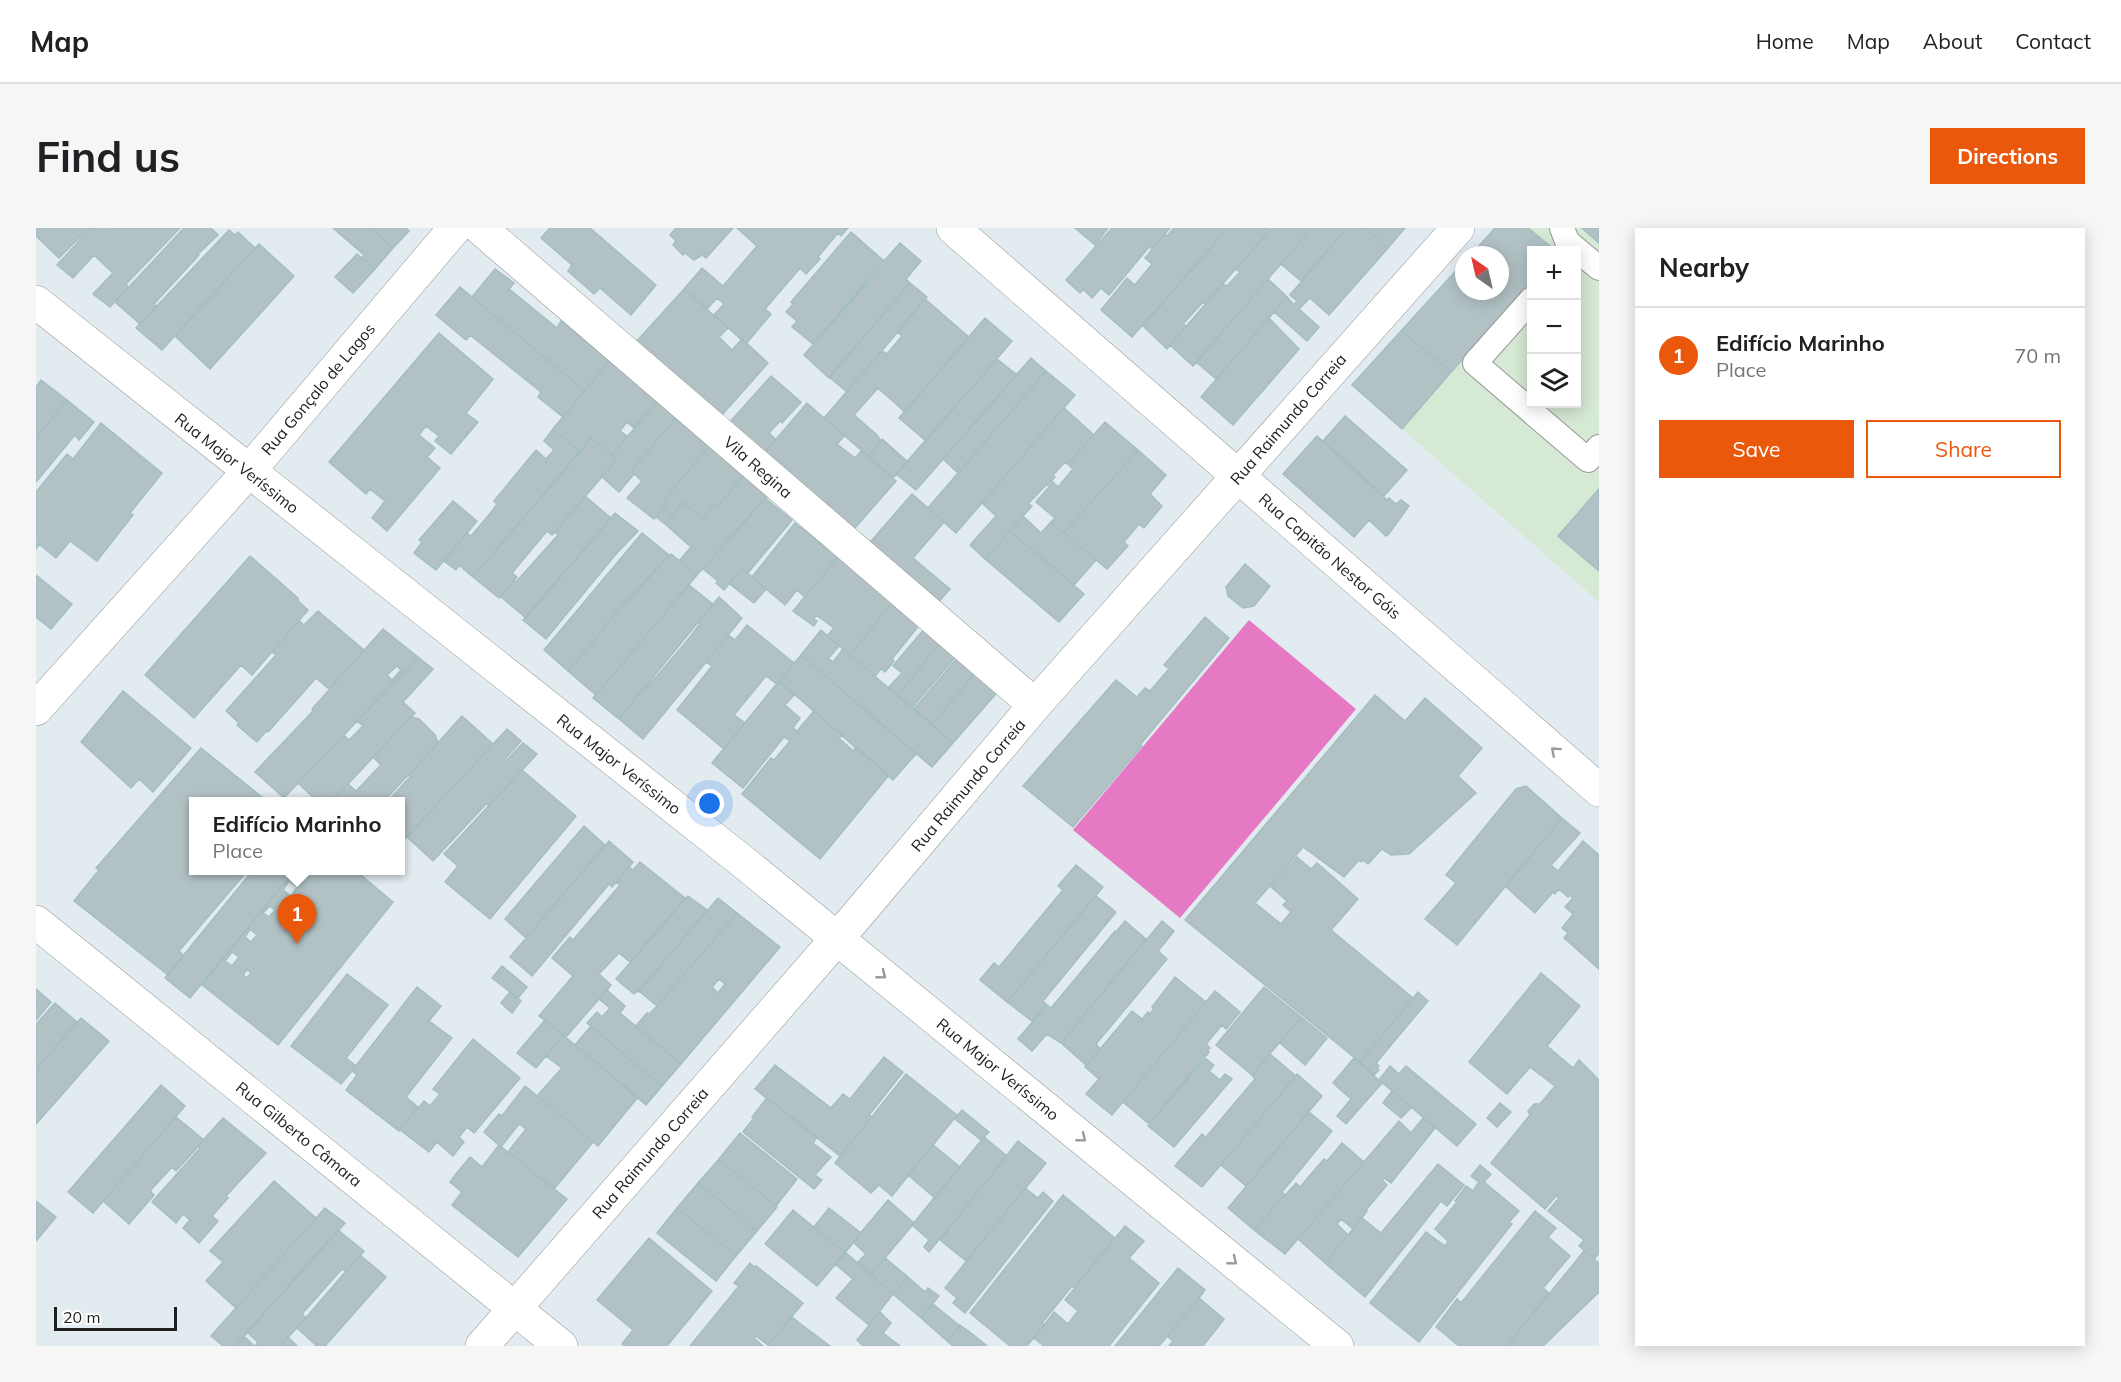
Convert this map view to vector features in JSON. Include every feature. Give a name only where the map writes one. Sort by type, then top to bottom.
[{"type":"street","name":"Rua Gonçalo de Lagos","points":[[36,709],[248,472],[454,228]]},
{"type":"street","name":"Vila Regina","points":[[480,228],[1035,705]]},
{"type":"street","name":"Rua Capitão Nestor Góis","points":[[953,228],[1599,790]]},
{"type":"street","name":"Rua Raimundo Correia","points":[[482,1346],[837,938],[1035,705],[1458,228]]},
{"type":"street","name":"Rua Major Veríssimo","points":[[36,302],[837,938],[1336,1346]]},
{"type":"street","name":"Rua Gilberto Câmara","points":[[36,922],[561,1346]]},
{"type":"lane","points":[[1562,228],[1567,241],[1572,246]]},
{"type":"lane","points":[[1581,254],[1599,268]]},
{"type":"lane","points":[[1531,300],[1475,363],[1588,460],[1599,447]]},
{"type":"shaded area","points":[[1495,228],[1599,228],[1599,602],[1352,385],[1455,272],[1455,300],[1509,300],[1509,246],[1479,246]]},
{"type":"shaded area","points":[[1249,620],[1356,709],[1180,918],[1073,830]]},
{"type":"building","points":[[36,228],[89,228],[59,258],[36,236]]},
{"type":"building","points":[[91,228],[180,228],[126,284],[128,287],[110,307],[93,294],[113,273],[94,255],[73,278],[57,265]]},
{"type":"building","points":[[184,228],[211,228],[218,235],[154,304],[157,307],[140,324],[115,302]]},
{"type":"building","points":[[333,228],[371,228],[393,248],[375,269],[362,258],[364,255]]},
{"type":"building","points":[[371,228],[406,228],[409,231],[393,248]]},
{"type":"building","points":[[550,228],[590,228],[656,285],[631,315],[600,288],[594,294],[568,271],[572,265],[541,238]]},
{"type":"building","points":[[676,228],[733,228],[706,258],[702,255],[694,260],[685,253],[683,255],[673,245],[676,241],[670,235]]},
{"type":"building","points":[[737,228],[848,228],[841,236],[838,233],[818,257],[820,259],[806,274],[800,268],[765,309],[771,314],[746,344],[714,315],[724,304],[717,298],[707,309],[684,289],[702,268],[723,286],[757,246]]},
{"type":"building","points":[[1075,228],[1108,228],[1095,245]]},
{"type":"building","points":[[1112,228],[1170,228],[1152,249],[1149,247],[1109,295],[1101,288],[1092,298],[1083,289],[1080,293],[1066,280]]},
{"type":"building","points":[[1174,228],[1228,228],[1132,337],[1101,310],[1127,278],[1135,285],[1152,264],[1145,258],[1165,234],[1167,236]]},
{"type":"building","points":[[1228,228],[1267,228],[1270,230],[1205,304],[1203,302],[1183,324],[1186,326],[1167,349],[1143,326]]},
{"type":"building","points":[[1272,228],[1312,228],[1193,366],[1170,345],[1223,284],[1227,286],[1240,272],[1236,269]]},
{"type":"building","points":[[1312,228],[1347,228],[1301,281],[1281,264]]},
{"type":"building","points":[[1347,228],[1366,228],[1388,248],[1329,315],[1310,298],[1299,309],[1319,327],[1307,341],[1274,312],[1287,297],[1294,305],[1297,301],[1290,295]]},
{"type":"building","points":[[1366,228],[1405,228],[1388,248]]},
{"type":"building","points":[[1495,228],[1528,228],[1550,246],[1527,246],[1527,288],[1451,372],[1401,331],[1455,272],[1455,300],[1509,300],[1509,246],[1479,246]]},
{"type":"building","points":[[1582,228],[1599,228],[1599,243]]},
{"type":"building","points":[[229,230],[235,235],[238,232],[255,248],[162,350],[136,328]]},
{"type":"building","points":[[851,232],[884,261],[813,344],[792,327],[797,321],[786,312],[793,304],[791,302]]},
{"type":"building","points":[[900,243],[921,261],[906,279],[910,283],[829,378],[804,355]]},
{"type":"building","points":[[259,244],[294,276],[210,369],[175,336]]},
{"type":"building","points":[[357,254],[375,269],[353,293],[335,277]]},
{"type":"building","points":[[495,269],[514,283],[509,289],[557,328],[561,321],[610,360],[585,391],[472,297]]},
{"type":"building","points":[[1268,279],[1287,297],[1216,379],[1196,362]]},
{"type":"building","points":[[910,283],[927,297],[847,392],[829,377]]},
{"type":"building","points":[[460,287],[585,391],[563,417],[538,397],[541,392],[470,335],[466,340],[436,315]]},
{"type":"building","points":[[684,289],[728,328],[719,337],[732,350],[742,339],[768,363],[722,415],[636,342]]},
{"type":"building","points":[[925,299],[969,337],[905,412],[878,388],[854,415],[881,441],[868,456],[824,418],[882,351],[887,354],[902,336],[897,332]]},
{"type":"building","points":[[985,318],[1012,341],[926,441],[899,418]]},
{"type":"building","points":[[1269,318],[1299,349],[1233,425],[1201,397]]},
{"type":"building","points":[[1401,331],[1451,372],[1402,429],[1352,385]]},
{"type":"building","points":[[439,333],[493,379],[466,413],[478,422],[451,454],[435,441],[439,436],[426,426],[419,435],[435,448],[427,457],[440,468],[387,531],[372,518],[385,501],[370,489],[366,494],[329,462]]},
{"type":"building","points":[[1031,358],[1046,371],[958,473],[943,459]]},
{"type":"building","points":[[997,359],[1017,375],[916,490],[896,474]]},
{"type":"building","points":[[610,360],[659,399],[634,428],[627,422],[620,431],[627,436],[612,455],[591,438],[580,452],[553,429]]},
{"type":"building","points":[[1046,371],[1075,395],[956,533],[928,508]]},
{"type":"building","points":[[771,376],[801,402],[782,423],[780,421],[769,433],[776,440],[766,452],[730,422]]},
{"type":"building","points":[[41,380],[67,400],[36,438],[36,387]]},
{"type":"building","points":[[659,399],[678,415],[631,471],[634,474],[619,492],[602,477],[617,459],[612,455]]},
{"type":"building","points":[[67,400],[94,422],[79,440],[75,435],[36,482],[36,438]]},
{"type":"building","points":[[807,403],[844,436],[837,444],[855,458],[861,451],[896,481],[854,529],[784,478],[790,471],[776,459],[770,466],[760,458]]},
{"type":"building","points":[[1064,408],[1094,435],[1068,464],[1064,463],[1053,475],[1055,477],[1028,504],[1032,506],[985,559],[970,545],[996,516],[982,503]]},
{"type":"building","points":[[1345,416],[1407,470],[1384,496],[1323,441]]},
{"type":"building","points":[[676,418],[709,446],[664,500],[667,504],[654,519],[627,498],[642,481],[631,471]]},
{"type":"building","points":[[1105,422],[1138,450],[1064,533],[1051,522],[1055,518],[1036,502],[1053,482],[1058,487],[1073,469],[1068,464]]},
{"type":"building","points":[[101,423],[162,473],[130,513],[133,515],[97,561],[70,541],[56,558],[39,544],[36,549],[36,492],[67,454],[73,459]]},
{"type":"building","points":[[553,429],[580,452],[473,577],[459,565],[456,570],[444,561],[467,533],[471,536],[493,510],[497,504],[494,501],[536,450],[546,459],[554,450],[544,441]]},
{"type":"building","points":[[1317,436],[1387,500],[1389,498],[1396,504],[1401,500],[1409,506],[1388,535],[1386,536],[1369,520],[1354,537],[1283,474]]},
{"type":"building","points":[[591,438],[617,459],[555,532],[552,535],[547,531],[512,573],[517,577],[499,598],[473,577]]},
{"type":"building","points":[[882,439],[908,462],[893,478],[868,456]]},
{"type":"building","points":[[709,446],[744,475],[717,507],[715,504],[702,519],[683,502],[665,524],[656,517],[667,504],[664,500]]},
{"type":"building","points":[[1138,450],[1166,475],[1150,494],[1162,506],[1144,528],[1139,524],[1124,542],[1128,546],[1107,569],[1064,533]]},
{"type":"building","points":[[744,475],[769,495],[697,575],[679,561],[691,547],[665,524],[683,502],[702,519],[715,504],[717,507]]},
{"type":"building","points":[[1599,489],[1599,571],[1558,536]]},
{"type":"building","points":[[912,494],[944,522],[913,558],[950,589],[935,606],[866,547]]},
{"type":"building","points":[[585,496],[611,518],[526,618],[500,596],[514,580],[516,582],[558,535],[555,532]]},
{"type":"building","points":[[765,498],[792,520],[748,573],[742,568],[724,590],[716,583],[718,581],[703,569]]},
{"type":"building","points":[[453,501],[477,521],[436,570],[414,553],[422,542],[419,540]]},
{"type":"building","points":[[615,513],[638,531],[616,554],[546,639],[523,620]]},
{"type":"building","points":[[1023,516],[1041,533],[1051,522],[1096,560],[1074,585],[1010,531]]},
{"type":"building","points":[[795,523],[838,557],[805,597],[797,590],[785,605],[752,577]]},
{"type":"building","points":[[1010,531],[1084,594],[1059,622],[985,559]]},
{"type":"building","points":[[642,533],[669,555],[604,626],[606,627],[568,671],[544,650]]},
{"type":"building","points":[[671,554],[697,575],[596,695],[568,671],[606,627],[604,626]]},
{"type":"building","points":[[250,556],[298,598],[298,601],[308,610],[252,675],[241,665],[194,718],[145,675]]},
{"type":"building","points":[[838,557],[893,602],[850,655],[827,636],[834,628],[816,615],[814,619],[817,621],[814,626],[793,611]]},
{"type":"building","points":[[1245,564],[1270,586],[1254,606],[1243,608],[1228,596],[1226,587]]},
{"type":"building","points":[[742,568],[766,589],[754,603],[730,584]]},
{"type":"building","points":[[36,575],[72,604],[51,629],[36,617]]},
{"type":"building","points":[[689,585],[713,604],[619,719],[593,698]]},
{"type":"building","points":[[719,597],[742,618],[643,739],[619,719],[645,686],[647,687],[686,642]]},
{"type":"building","points":[[893,602],[920,624],[892,659],[894,661],[885,672],[881,669],[875,676],[850,655]]},
{"type":"building","points":[[318,611],[364,650],[329,689],[316,678],[257,742],[237,725],[239,723],[226,711],[276,655],[272,652],[299,621],[304,625]]},
{"type":"building","points":[[1205,617],[1229,638],[1073,827],[1023,786],[1116,680],[1137,697],[1145,688],[1150,691],[1169,669],[1164,665]]},
{"type":"building","points":[[747,625],[794,663],[777,684],[766,676],[734,715],[745,723],[724,749],[677,710],[712,666],[706,662],[728,635],[735,640]]},
{"type":"building","points":[[925,628],[942,641],[898,695],[889,687],[902,673],[893,666]]},
{"type":"building","points":[[383,629],[418,657],[283,797],[255,772],[313,711],[312,709]],"holes":[[[397,666],[401,670],[392,680],[387,675]]]},
{"type":"building","points":[[821,630],[839,646],[828,659],[833,662],[843,649],[953,743],[932,767],[801,655]]},
{"type":"building","points":[[942,641],[958,654],[912,708],[898,695]]},
{"type":"building","points":[[801,655],[916,754],[893,780],[779,681]]},
{"type":"building","points":[[960,655],[978,670],[932,724],[914,709]]},
{"type":"building","points":[[418,657],[433,669],[403,702],[415,713],[336,797],[313,797],[298,783],[344,735],[349,740],[363,726],[357,721]]},
{"type":"building","points":[[978,670],[1000,689],[953,743],[932,724]]},
{"type":"building","points":[[779,681],[794,695],[785,705],[800,718],[793,728],[797,731],[814,711],[842,735],[839,738],[853,751],[856,747],[889,775],[820,859],[742,794],[771,758],[774,760],[790,741],[784,737],[743,788],[712,763]]},
{"type":"building","points":[[123,691],[191,748],[153,792],[139,779],[131,788],[81,742]]},
{"type":"building","points":[[1375,695],[1405,721],[1425,698],[1482,748],[1458,776],[1476,793],[1409,854],[1391,855],[1382,849],[1368,864],[1359,860],[1344,877],[1303,847],[1255,903],[1281,924],[1291,912],[1283,905],[1287,901],[1271,887],[1297,857],[1311,869],[1317,863],[1358,899],[1331,930],[1413,998],[1360,1062],[1185,920]]},
{"type":"building","points":[[462,716],[493,744],[405,839],[405,797],[392,797],[410,777],[409,775]]},
{"type":"building","points":[[411,717],[419,719],[435,735],[438,743],[388,797],[336,797],[348,784],[356,791],[381,765],[373,757]]},
{"type":"building","points":[[507,729],[521,741],[505,759],[506,761],[523,743],[537,754],[489,806],[487,803],[433,861],[407,837]]},
{"type":"building","points":[[201,748],[262,797],[189,797],[189,875],[244,875],[179,951],[184,956],[168,975],[74,901],[99,870],[96,868]]},
{"type":"building","points":[[522,770],[576,816],[490,919],[445,882],[458,866],[444,854]]},
{"type":"building","points":[[1526,786],[1562,818],[1457,945],[1425,919],[1456,883],[1446,875],[1516,789]]},
{"type":"building","points":[[1562,818],[1580,833],[1551,865],[1558,871],[1583,841],[1599,855],[1599,969],[1564,938],[1568,933],[1562,928],[1573,914],[1565,907],[1573,898],[1569,895],[1568,897],[1559,889],[1555,894],[1553,892],[1535,913],[1505,886]]},
{"type":"building","points":[[584,826],[605,845],[526,938],[505,919]]},
{"type":"building","points":[[609,841],[633,862],[612,887],[609,884],[532,976],[510,957]]},
{"type":"building","points":[[640,862],[685,898],[630,962],[619,953],[599,974],[611,985],[566,1037],[539,1016],[573,976],[552,958],[570,937],[573,940],[620,885],[616,882],[629,867],[633,870]]},
{"type":"building","points":[[1076,865],[1103,887],[1007,1002],[980,980],[994,963],[999,967],[1063,890],[1058,886]]},
{"type":"building","points":[[249,875],[291,875],[190,998],[165,978]]},
{"type":"building","points":[[291,875],[361,875],[393,902],[278,1045],[202,985]],"holes":[[[289,881],[297,887],[291,896],[283,890]],[[270,906],[275,910],[269,917],[263,913]],[[250,929],[257,935],[251,942],[245,937]],[[232,952],[239,957],[232,966],[225,961]],[[247,969],[251,973],[247,978],[243,975]]]},
{"type":"building","points":[[688,896],[707,910],[639,992],[634,994],[616,979]]},
{"type":"building","points":[[1096,896],[1116,912],[1043,1001],[1047,1005],[1032,1021],[1007,1002]]},
{"type":"building","points":[[718,898],[737,913],[657,1006],[639,991]]},
{"type":"building","points":[[737,913],[780,947],[681,1064],[636,1026],[647,1013],[649,1014]],"holes":[[[719,979],[725,984],[718,993],[712,987]]]},
{"type":"building","points":[[1125,921],[1146,939],[1061,1043],[1047,1034],[1032,1051],[1018,1039],[1047,1005],[1051,1008]]},
{"type":"building","points":[[1162,921],[1174,931],[1158,951],[1167,959],[1096,1044],[1100,1049],[1086,1065],[1061,1043]]},
{"type":"building","points":[[502,966],[527,987],[518,998],[492,978]]},
{"type":"building","points":[[1541,973],[1580,1006],[1547,1046],[1573,1068],[1579,1060],[1599,1080],[1599,1253],[1594,1259],[1579,1246],[1584,1240],[1548,1211],[1559,1198],[1556,1196],[1545,1209],[1491,1163],[1530,1115],[1528,1111],[1534,1104],[1540,1104],[1555,1086],[1530,1067],[1507,1094],[1469,1062]]},
{"type":"building","points":[[347,974],[388,1005],[346,1058],[356,1066],[341,1084],[291,1046]]},
{"type":"building","points":[[1175,977],[1206,1002],[1112,1115],[1086,1094],[1099,1079],[1085,1067],[1132,1011],[1142,1019],[1154,1009],[1152,1007]]},
{"type":"building","points":[[417,987],[441,1006],[429,1021],[452,1038],[406,1097],[418,1107],[399,1131],[346,1090],[357,1075],[352,1071]]},
{"type":"building","points":[[1264,987],[1301,1017],[1252,1075],[1216,1045]]},
{"type":"building","points":[[36,989],[51,1002],[36,1020]]},
{"type":"building","points":[[607,990],[625,1006],[620,1013],[681,1064],[662,1086],[587,1023],[597,1012],[602,1017],[610,1008],[599,999]]},
{"type":"building","points":[[1215,991],[1240,1012],[1226,1029],[1222,1025],[1206,1044],[1210,1048],[1207,1051],[1209,1052],[1149,1124],[1123,1102]]},
{"type":"building","points":[[510,992],[521,1001],[512,1013],[501,1003]]},
{"type":"building","points":[[1418,992],[1428,1001],[1376,1063],[1379,1070],[1374,1075],[1360,1062]]},
{"type":"building","points":[[55,1003],[77,1022],[36,1069],[36,1024]]},
{"type":"building","points":[[1301,1017],[1327,1038],[1305,1065],[1280,1043]]},
{"type":"building","points":[[81,1018],[109,1041],[36,1124],[36,1069]]},
{"type":"building","points":[[545,1020],[563,1035],[536,1068],[517,1053]]},
{"type":"building","points":[[591,1026],[662,1086],[646,1105],[575,1045]]},
{"type":"building","points":[[563,1035],[638,1097],[598,1146],[537,1096],[562,1068],[546,1056]]},
{"type":"building","points":[[473,1039],[520,1078],[474,1133],[467,1127],[459,1137],[464,1142],[453,1156],[437,1142],[429,1152],[400,1130],[424,1101],[430,1106],[440,1094],[433,1089]]},
{"type":"building","points":[[1270,1054],[1296,1076],[1202,1187],[1175,1166],[1202,1134],[1206,1137],[1255,1079],[1252,1075]]},
{"type":"building","points":[[884,1057],[903,1072],[869,1115],[872,1117],[840,1156],[755,1089],[775,1065],[831,1108],[843,1094],[850,1099]]},
{"type":"building","points":[[1205,1058],[1214,1065],[1209,1071],[1220,1080],[1225,1074],[1232,1079],[1174,1147],[1148,1126]]},
{"type":"building","points":[[1354,1058],[1382,1083],[1346,1124],[1337,1116],[1351,1099],[1333,1083]]},
{"type":"building","points":[[1390,1066],[1399,1074],[1406,1066],[1476,1124],[1457,1146],[1379,1080]]},
{"type":"building","points":[[906,1074],[957,1115],[892,1196],[879,1185],[871,1193],[835,1163]]},
{"type":"building","points":[[1297,1074],[1322,1096],[1246,1186],[1221,1165]]},
{"type":"building","points":[[161,1085],[185,1106],[93,1213],[68,1192]]},
{"type":"building","points":[[525,1086],[593,1142],[554,1189],[508,1152],[526,1129],[519,1124],[501,1147],[484,1132],[499,1114],[502,1116]]},
{"type":"building","points":[[1392,1091],[1411,1108],[1401,1118],[1383,1103]]},
{"type":"building","points":[[767,1098],[817,1137],[813,1143],[831,1157],[815,1175],[822,1180],[814,1189],[743,1132]]},
{"type":"building","points":[[1500,1103],[1511,1112],[1497,1127],[1487,1118]]},
{"type":"building","points":[[962,1110],[989,1132],[981,1140],[955,1119]]},
{"type":"building","points":[[1309,1112],[1332,1131],[1282,1192],[1285,1195],[1254,1230],[1228,1208]]},
{"type":"building","points":[[176,1117],[204,1140],[176,1171],[172,1167],[150,1191],[154,1195],[129,1224],[103,1201]]},
{"type":"building","points":[[223,1118],[266,1153],[226,1196],[228,1198],[212,1216],[218,1221],[199,1243],[183,1228],[190,1220],[183,1214],[176,1223],[152,1202],[200,1148],[198,1146]]},
{"type":"building","points":[[1423,1118],[1435,1128],[1391,1183],[1384,1178],[1382,1180],[1387,1185],[1353,1229],[1341,1219],[1337,1224],[1348,1235],[1325,1263],[1298,1239],[1399,1121],[1411,1133]]},
{"type":"building","points":[[740,1133],[797,1179],[776,1206],[719,1159]]},
{"type":"building","points":[[984,1137],[1007,1156],[929,1252],[924,1247],[929,1240],[912,1225]]},
{"type":"building","points":[[1018,1141],[1046,1163],[966,1261],[940,1240]]},
{"type":"building","points":[[1342,1143],[1364,1162],[1285,1254],[1254,1230],[1296,1183],[1300,1187],[1324,1159],[1327,1161]]},
{"type":"building","points":[[499,1145],[567,1199],[518,1257],[452,1205],[462,1192],[450,1182],[455,1175],[470,1157],[482,1167]]},
{"type":"building","points":[[933,1145],[960,1167],[935,1198],[908,1175]]},
{"type":"building","points":[[719,1159],[777,1207],[757,1231],[698,1183]]},
{"type":"building","points":[[1438,1164],[1464,1185],[1447,1206],[1441,1201],[1365,1297],[1325,1263],[1362,1218],[1381,1233]]},
{"type":"building","points":[[1480,1165],[1491,1174],[1484,1182],[1519,1211],[1509,1222],[1512,1224],[1419,1342],[1370,1303],[1426,1232],[1445,1246],[1448,1241],[1435,1229],[1457,1202],[1455,1201],[1466,1186],[1473,1191],[1479,1182],[1471,1176]]},
{"type":"building","points":[[274,1181],[316,1218],[236,1308],[206,1281],[223,1262],[210,1251]]},
{"type":"building","points":[[698,1183],[757,1231],[736,1256],[677,1208]]},
{"type":"building","points":[[1025,1188],[1038,1198],[1043,1192],[1053,1201],[965,1313],[953,1303],[957,1298],[945,1288]]},
{"type":"building","points":[[1063,1195],[1115,1238],[1074,1288],[1072,1286],[1042,1323],[1044,1325],[1027,1346],[1010,1346],[970,1313]]},
{"type":"building","points":[[888,1200],[914,1223],[871,1275],[858,1262],[866,1254],[853,1242]]},
{"type":"building","points":[[36,1201],[56,1217],[36,1241]]},
{"type":"building","points":[[325,1208],[345,1223],[239,1342],[235,1346],[223,1346],[211,1336]]},
{"type":"building","points":[[677,1208],[736,1256],[716,1281],[657,1233]]},
{"type":"building","points":[[829,1208],[861,1233],[845,1253],[814,1227]]},
{"type":"building","points":[[793,1210],[845,1253],[817,1286],[765,1244]]},
{"type":"building","points":[[1535,1211],[1556,1228],[1548,1237],[1570,1256],[1543,1288],[1549,1293],[1507,1346],[1459,1346],[1436,1327],[1457,1299],[1461,1303]]},
{"type":"building","points":[[1125,1226],[1144,1241],[1129,1258],[1159,1283],[1109,1346],[1044,1346],[1034,1338],[1054,1312],[1068,1324],[1078,1311],[1065,1300]]},
{"type":"building","points":[[338,1230],[364,1251],[346,1272],[342,1269],[302,1314],[306,1318],[280,1346],[255,1346],[258,1342],[247,1332]]},
{"type":"building","points":[[649,1238],[712,1291],[667,1346],[625,1346],[622,1344],[633,1330],[597,1300]]},
{"type":"building","points":[[1584,1251],[1599,1263],[1599,1292],[1543,1346],[1507,1346]]},
{"type":"building","points":[[845,1252],[893,1294],[869,1325],[836,1298],[853,1279],[835,1264]]},
{"type":"building","points":[[360,1255],[386,1277],[325,1346],[317,1346],[297,1328]]},
{"type":"building","points":[[885,1258],[908,1277],[893,1294],[871,1275]]},
{"type":"building","points":[[750,1263],[803,1303],[768,1345],[756,1336],[754,1338],[763,1346],[690,1346],[739,1286],[734,1283]]},
{"type":"building","points":[[1178,1268],[1205,1290],[1199,1298],[1159,1346],[1115,1346]]},
{"type":"building","points":[[908,1277],[925,1292],[928,1288],[939,1296],[921,1318],[893,1294]]},
{"type":"building","points":[[1199,1298],[1224,1319],[1203,1346],[1169,1346],[1173,1341],[1167,1336]]},
{"type":"building","points":[[933,1304],[960,1326],[947,1341],[921,1318]]},
{"type":"building","points":[[880,1312],[891,1323],[883,1333],[900,1346],[863,1346],[857,1340]]},
{"type":"building","points":[[792,1317],[802,1325],[830,1346],[768,1346]]},
{"type":"building","points":[[960,1325],[986,1345],[953,1346],[947,1341]]},
{"type":"building","points":[[243,1337],[246,1338],[254,1346],[235,1346]]},
{"type":"building","points":[[288,1337],[297,1346],[280,1346]]},
{"type":"place","name":"Edifício Marinho","points":[[297,944]]}]
